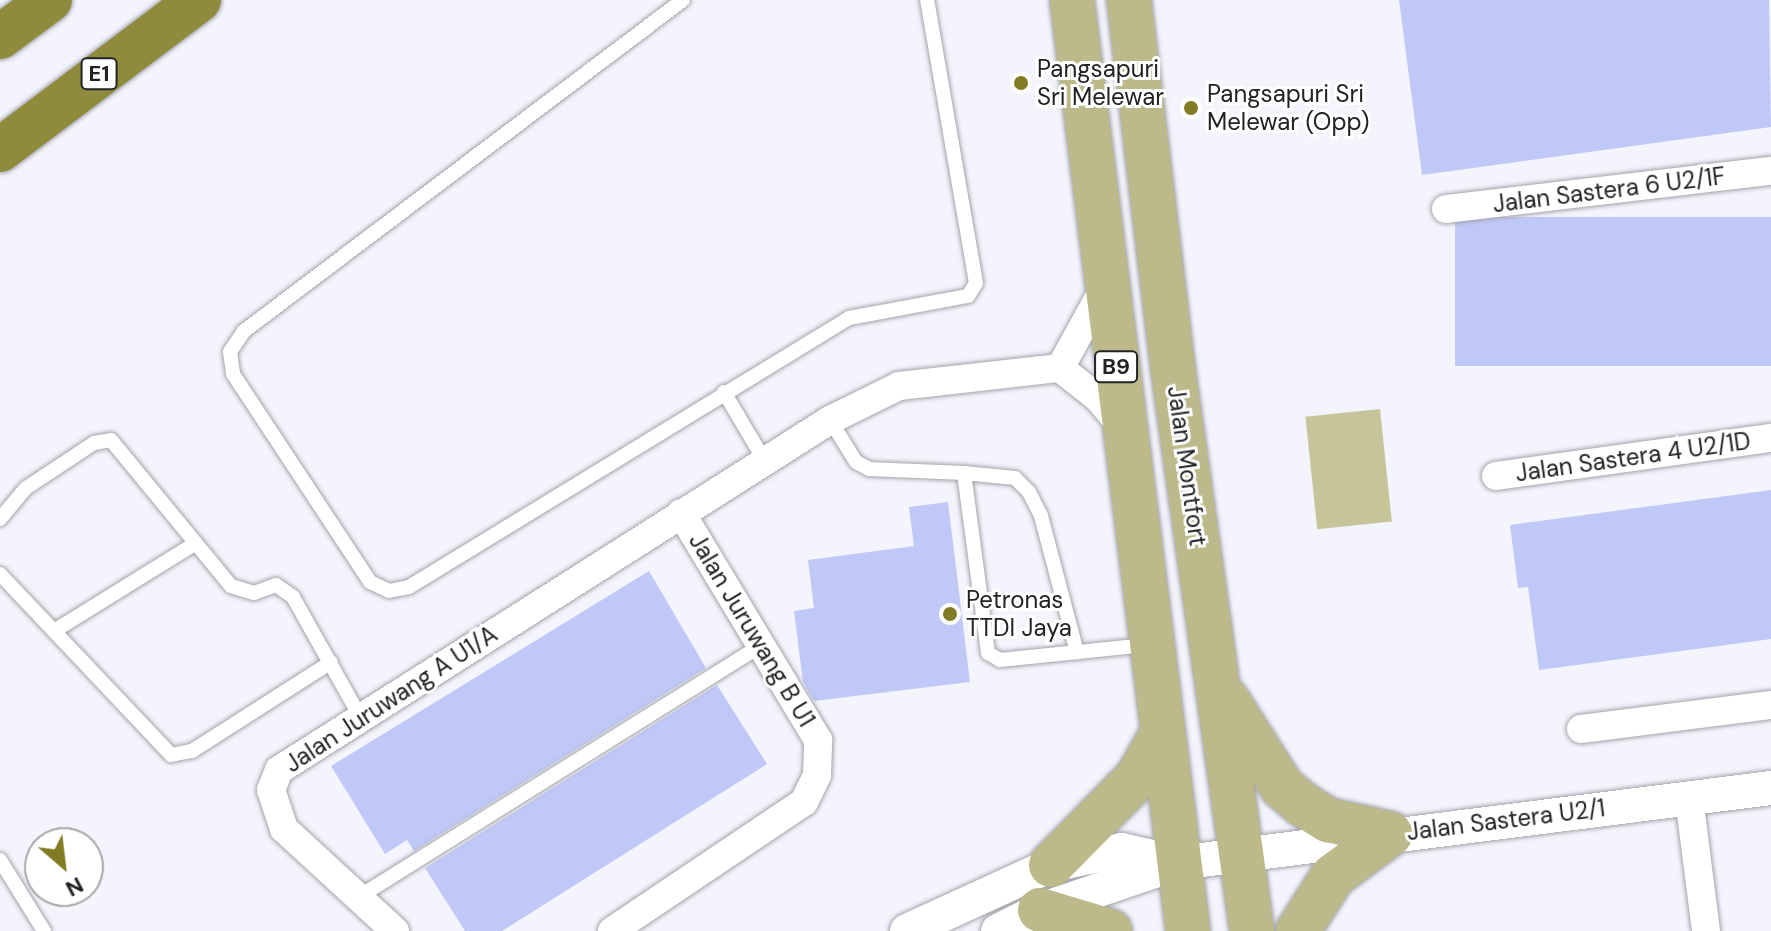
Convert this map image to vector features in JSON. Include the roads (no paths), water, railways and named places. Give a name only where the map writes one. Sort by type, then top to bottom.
[{"type":"highway","points":[[0,37],[50,0]]},
{"type":"highway","name":"E1","points":[[0,150],[199,0]]},
{"type":"main road","name":"B9","points":[[1072,0],[1188,931]]},
{"type":"main road","name":"Jalan Montfort","points":[[1129,0],[1173,369],[1252,931]]},
{"type":"main road","points":[[1219,688],[1282,787],[1328,820],[1390,834]]},
{"type":"main road","points":[[1051,865],[1137,778],[1162,734]]},
{"type":"main road","points":[[1298,931],[1333,876],[1390,834]]},
{"type":"main road","points":[[1040,910],[1110,931]]},
{"type":"street","name":"Jalan Sastera 6 U2/1F","points":[[1446,209],[1771,171]]},
{"type":"street","points":[[1106,284],[1060,368],[1098,398],[1123,428]]},
{"type":"street","name":"Jalan Juruwang A U1/A","points":[[395,931],[284,829],[271,790],[279,770],[830,420],[899,386],[1060,368]]},
{"type":"street","name":"Jalan Sastera 4 U2/1D","points":[[1496,476],[1771,438]]},
{"type":"street","name":"Jalan Juruwang B U1","points":[[612,931],[804,802],[817,775],[818,740],[681,513]]},
{"type":"street","points":[[1581,729],[1771,705]]},
{"type":"street","name":"Jalan Sastera U2/1","points":[[1178,863],[1241,852],[1771,788]]},
{"type":"street","points":[[1689,798],[1706,931]]},
{"type":"street","points":[[907,931],[1051,865],[1122,850],[1178,863]]},
{"type":"street","points":[[998,931],[1040,910],[1178,863]]},
{"type":"lane","points":[[683,0],[244,331],[230,352],[233,374],[370,582],[389,591],[409,587],[849,318],[968,296],[976,283],[927,0]]},
{"type":"lane","points":[[724,392],[764,460]]},
{"type":"lane","points":[[830,420],[856,462],[869,469],[1015,478],[1029,492],[1041,516],[1077,652]]},
{"type":"lane","points":[[0,519],[26,488],[94,443],[111,440],[231,586],[254,593],[276,585],[293,597],[361,718]]},
{"type":"lane","points":[[964,473],[988,653],[1000,660],[1150,645]]},
{"type":"lane","points":[[54,631],[196,543]]},
{"type":"lane","points":[[0,574],[171,755],[192,751],[331,662]]},
{"type":"lane","points":[[357,898],[761,646]]},
{"type":"lane","points":[[0,860],[44,931]]},
{"type":"place","name":"Pangsapuri Sri Melewar","points":[[1021,83]]},
{"type":"place","name":"Pangsapuri Sri Melewar (Opp)","points":[[1191,108]]},
{"type":"place","name":"Petronas TTDI Jaya","points":[[950,614]]}]
